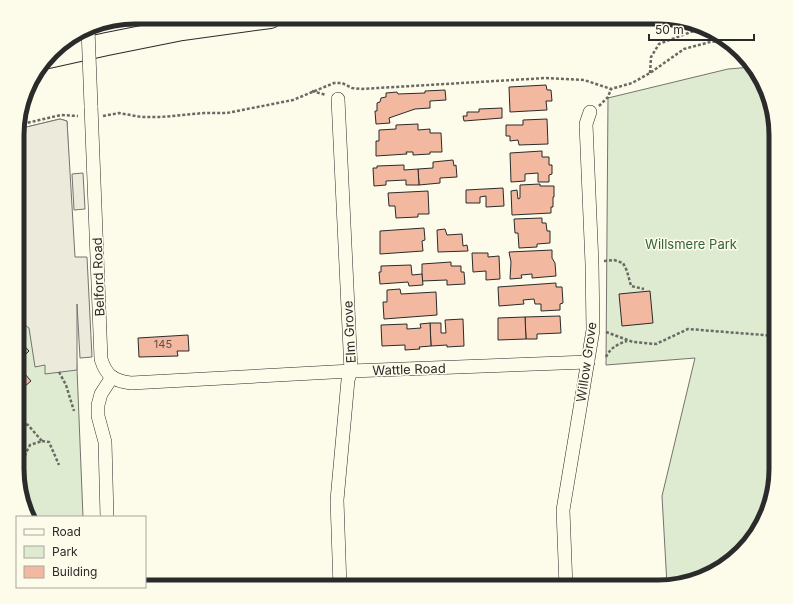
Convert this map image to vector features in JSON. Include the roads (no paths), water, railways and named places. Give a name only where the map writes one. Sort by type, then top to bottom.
[{"type":"highway","points":[[58,56],[182,29],[219,24]]},
{"type":"street","name":"Belford Road","points":[[88,34],[101,359],[104,369],[112,377]]},
{"type":"street","name":"Elm Grove","points":[[338,99],[351,371],[348,380],[337,500],[340,580]]},
{"type":"street","name":"Willow Grove","points":[[566,580],[563,510],[593,330],[592,264],[586,124],[590,112]]},
{"type":"street","name":"Wattle Road","points":[[112,377],[121,382],[130,383],[351,371],[588,362]]},
{"type":"street","points":[[107,516],[105,442],[98,416],[98,405],[101,394],[112,377]]},
{"type":"park label","name":"Willsmere Park","points":[[691,244]]}]
